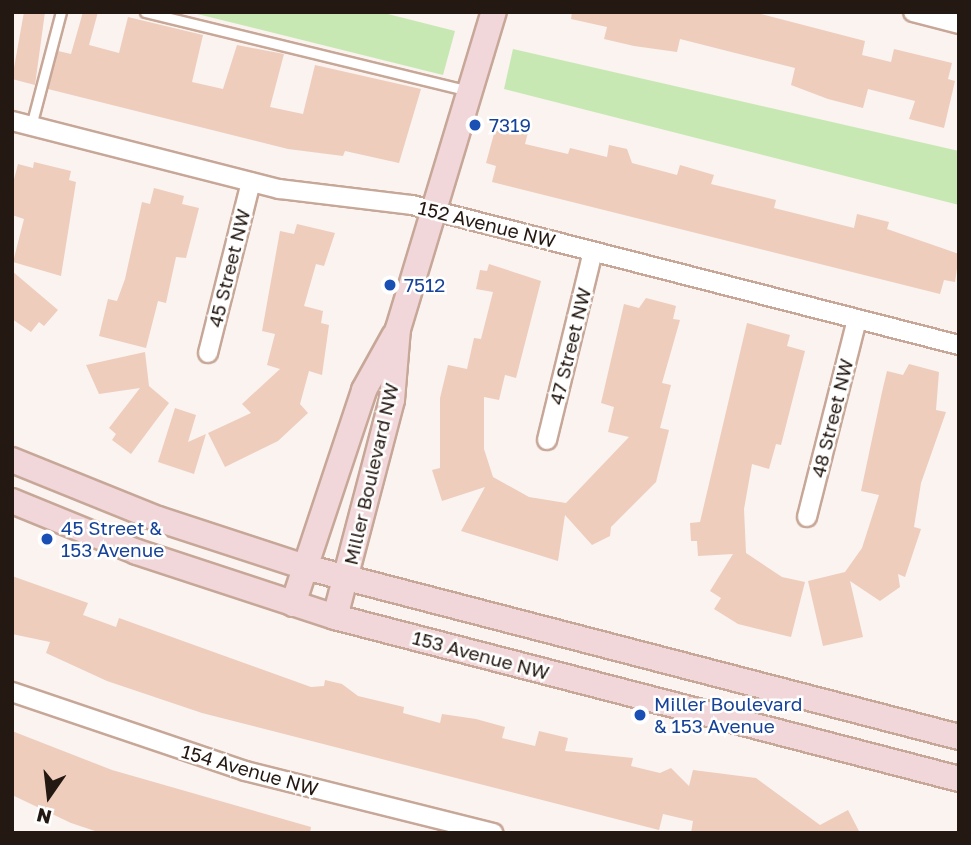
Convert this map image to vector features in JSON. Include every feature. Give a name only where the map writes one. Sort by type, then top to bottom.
[{"type":"main road","name":"Miller Boulevard NW","points":[[335,617],[393,400],[398,329],[494,12]]},
{"type":"main road","name":"Miller Boulevard NW","points":[[293,604],[365,390],[398,329]]},
{"type":"main road","points":[[12,460],[158,519],[305,567],[959,737]]},
{"type":"main road","name":"153 Avenue NW","points":[[12,501],[335,617],[959,779]]},
{"type":"street","points":[[913,12],[959,24]]},
{"type":"street","name":"152 Avenue NW","points":[[12,121],[251,182],[432,210],[959,345]]},
{"type":"street","name":"45 Street NW","points":[[208,353],[251,182]]},
{"type":"street","name":"47 Street NW","points":[[547,440],[593,251]]},
{"type":"street","name":"48 Street NW","points":[[807,517],[857,319]]},
{"type":"street","name":"154 Avenue NW","points":[[12,692],[245,771],[487,832]]},
{"type":"lane","points":[[31,126],[61,12]]},
{"type":"lane","points":[[145,12],[470,92]]},
{"type":"green space","points":[[189,12],[380,12],[455,31],[443,75]]},
{"type":"green space","points":[[513,49],[959,151],[959,205],[504,89]]},
{"type":"building","points":[[24,12],[45,12],[35,85],[12,79]]},
{"type":"building","points":[[83,12],[98,12],[89,45],[119,53],[128,17],[203,35],[192,82],[223,89],[237,45],[284,54],[270,107],[303,114],[315,65],[421,89],[399,163],[345,151],[343,156],[288,149],[48,89],[58,51],[71,54]]},
{"type":"building","points":[[572,12],[753,12],[865,41],[862,55],[891,62],[894,49],[952,63],[948,79],[955,81],[944,128],[909,119],[915,101],[868,89],[863,108],[828,99],[791,85],[795,68],[680,39],[677,52],[604,39],[607,27],[571,19]]},
{"type":"building","points":[[509,127],[528,132],[525,144],[568,154],[570,148],[607,157],[609,145],[627,149],[632,163],[677,175],[680,165],[714,175],[711,184],[776,200],[774,208],[854,228],[857,214],[889,222],[887,229],[959,254],[955,282],[944,280],[940,294],[492,182],[496,166],[486,163],[495,130],[507,133]]},
{"type":"building","points":[[34,162],[71,171],[69,180],[76,182],[61,276],[13,262],[24,219],[12,215],[12,187],[18,164],[33,168]]},
{"type":"building","points":[[154,188],[184,196],[182,204],[199,208],[186,258],[176,257],[166,303],[158,301],[146,348],[99,336],[108,299],[117,301],[125,279],[142,202],[150,204]]},
{"type":"building","points":[[297,224],[335,233],[324,266],[316,264],[304,306],[323,311],[321,323],[329,325],[322,375],[309,371],[300,404],[308,413],[278,441],[225,467],[208,433],[251,413],[242,404],[280,369],[267,365],[275,334],[262,331],[280,231],[294,234]]},
{"type":"building","points":[[489,264],[541,281],[516,378],[505,375],[499,400],[484,397],[484,449],[493,477],[529,497],[566,503],[629,437],[608,432],[614,407],[601,403],[624,304],[639,308],[646,298],[676,306],[673,319],[680,320],[662,383],[671,385],[660,428],[669,430],[656,482],[611,527],[610,536],[592,545],[565,515],[558,561],[461,531],[485,487],[442,501],[432,470],[440,468],[440,398],[448,365],[467,369],[474,338],[481,339],[493,292],[476,289],[480,270],[487,271]]},
{"type":"building","points":[[12,271],[58,310],[44,326],[39,322],[31,332],[12,319]]},
{"type":"building","points":[[747,323],[790,335],[787,346],[805,351],[781,445],[776,444],[769,469],[752,464],[744,509],[746,553],[782,577],[805,582],[791,637],[738,624],[714,609],[721,598],[710,591],[733,554],[698,556],[697,541],[691,541],[690,523],[700,522]]},
{"type":"building","points":[[145,352],[149,386],[169,403],[131,454],[112,440],[116,434],[109,428],[140,388],[99,394],[86,365]]},
{"type":"building","points":[[909,364],[939,372],[936,410],[946,412],[921,483],[914,527],[921,529],[905,577],[898,574],[900,587],[880,601],[850,581],[863,637],[823,646],[808,581],[845,572],[862,548],[879,495],[861,491],[887,371],[903,375]]},
{"type":"building","points":[[175,408],[196,415],[188,442],[206,434],[194,474],[158,462]]},
{"type":"building","points":[[12,576],[88,603],[83,615],[116,627],[119,618],[311,687],[324,686],[325,680],[342,684],[358,696],[404,707],[403,713],[440,723],[442,714],[476,719],[505,727],[502,738],[535,746],[539,731],[568,738],[565,751],[633,758],[631,766],[660,773],[671,768],[689,786],[693,770],[756,778],[820,825],[848,810],[860,833],[691,833],[693,821],[663,814],[659,830],[202,713],[107,681],[46,653],[50,642],[12,634]]},
{"type":"building","points":[[12,731],[112,770],[311,827],[310,833],[101,833],[71,823],[12,795]]},
{"type":"place","name":"7319","points":[[475,125]]},
{"type":"place","name":"7512","points":[[390,285]]},
{"type":"place","name":"45 Street & 153 Avenue","points":[[47,539]]},
{"type":"place","name":"Miller Boulevard & 153 Avenue","points":[[640,715]]}]
